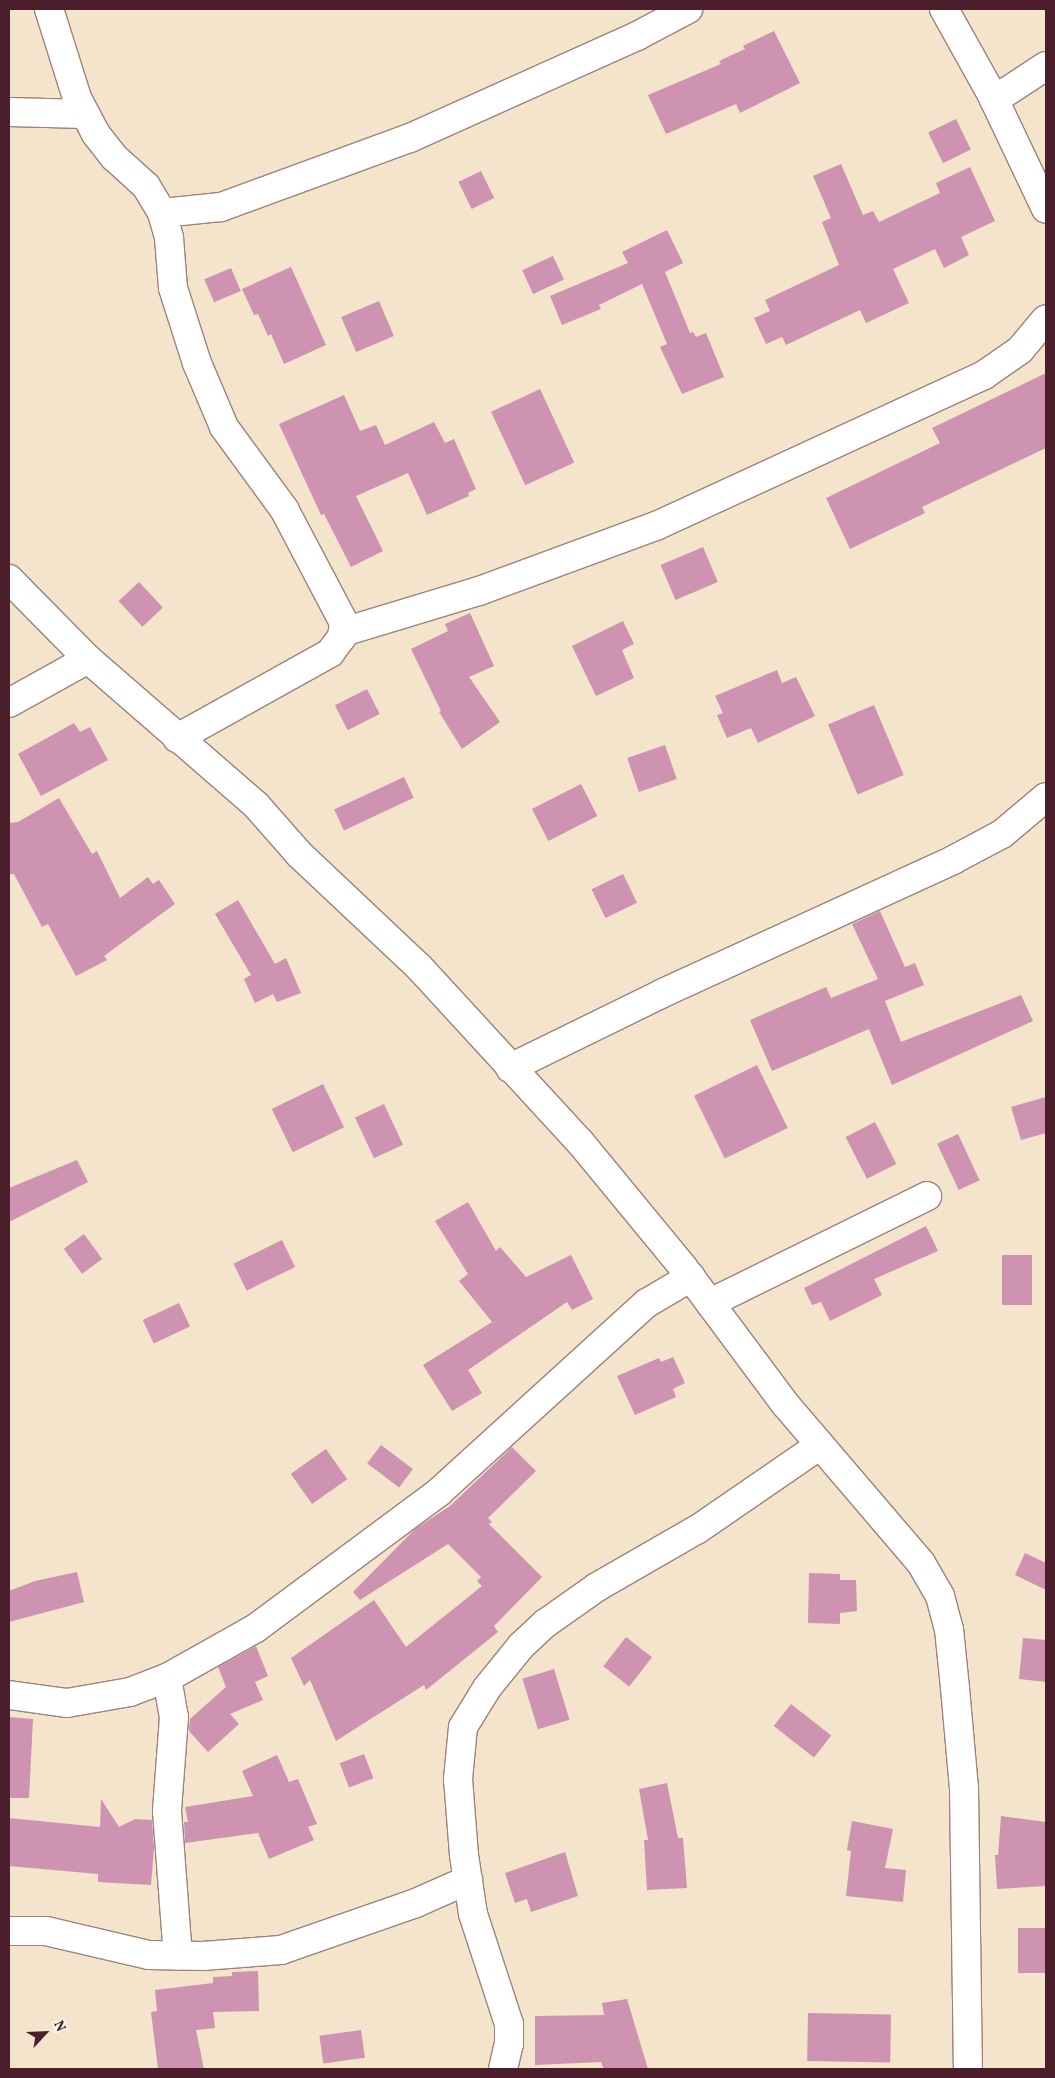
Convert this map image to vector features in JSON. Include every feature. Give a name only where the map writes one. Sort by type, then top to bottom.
[{"type":"street","points":[[49,9],[85,114],[96,134],[114,157],[146,186],[162,213],[169,238],[175,295],[197,363],[224,427],[302,540],[344,623],[343,632],[330,653],[307,668],[178,738]]},
{"type":"street","points":[[162,213],[221,207],[410,138],[637,36],[688,9]]},
{"type":"street","points":[[944,9],[994,100],[1046,209]]},
{"type":"street","points":[[994,100],[1046,66]]},
{"type":"street","points":[[9,112],[85,114]]},
{"type":"street","points":[[343,632],[488,588],[656,526],[984,375],[1020,350],[1046,319]]},
{"type":"street","points":[[9,579],[88,659],[272,821],[299,854],[419,967],[580,1142],[691,1277],[820,1445],[921,1563],[940,1596],[949,1630],[964,1788],[968,2069]]},
{"type":"street","points":[[9,703],[88,659]]},
{"type":"street","points":[[510,1068],[663,993],[953,860],[1002,834],[1046,797]]},
{"type":"street","points":[[710,1303],[927,1196]]},
{"type":"street","points":[[9,1695],[68,1703],[130,1692],[167,1678],[256,1628],[439,1492],[648,1303],[691,1277]]},
{"type":"street","points":[[503,2069],[509,2044],[509,2024],[473,1914],[468,1880],[458,1779],[463,1727],[487,1688],[521,1646],[597,1587],[698,1529],[820,1445]]},
{"type":"street","points":[[167,1678],[174,1717],[167,1810],[178,1956]]},
{"type":"street","points":[[9,1931],[46,1931],[149,1955],[178,1956],[281,1950],[416,1903],[468,1880]]},
{"type":"building","points":[[774,31],[800,83],[740,113],[736,104],[666,134],[648,95],[721,64],[719,61],[745,49],[743,46]]},
{"type":"building","points":[[956,119],[971,150],[943,163],[928,133]]},
{"type":"building","points":[[841,164],[863,215],[873,211],[879,222],[940,193],[936,183],[970,167],[995,221],[961,237],[969,255],[944,268],[935,249],[893,269],[909,303],[866,323],[860,310],[786,345],[782,337],[766,344],[754,318],[770,311],[765,300],[839,265],[822,222],[831,218],[813,176]]},
{"type":"building","points":[[481,171],[494,198],[472,209],[459,182]]},
{"type":"building","points":[[667,230],[683,263],[665,272],[690,333],[693,332],[696,337],[706,333],[724,377],[682,394],[660,347],[667,344],[642,284],[599,305],[601,309],[562,325],[550,296],[628,263],[622,252]]},
{"type":"building","points":[[553,256],[564,280],[533,294],[522,270]]},
{"type":"building","points":[[291,267],[326,345],[284,364],[271,334],[268,336],[258,314],[254,315],[242,289]]},
{"type":"building","points":[[231,268],[241,291],[214,302],[204,279]]},
{"type":"building","points":[[379,301],[394,336],[356,352],[341,317]]},
{"type":"building","points":[[1046,373],[1046,448],[922,507],[925,513],[850,549],[826,498],[940,443],[932,428]]},
{"type":"building","points":[[540,389],[574,462],[525,485],[491,412]]},
{"type":"building","points":[[344,395],[360,431],[376,425],[385,445],[434,422],[445,443],[454,439],[476,489],[468,493],[469,496],[427,515],[408,473],[356,496],[383,551],[351,567],[324,514],[321,515],[279,424]]},
{"type":"building","points":[[703,547],[718,582],[676,600],[661,565]]},
{"type":"building","points":[[139,582],[163,608],[142,627],[119,601]]},
{"type":"building","points":[[470,613],[494,666],[469,677],[500,722],[462,749],[439,712],[441,711],[411,649],[448,631],[445,624]]},
{"type":"building","points":[[623,621],[634,644],[622,650],[634,678],[596,696],[572,646]]},
{"type":"building","points":[[777,670],[782,683],[796,677],[815,716],[758,743],[751,728],[727,738],[717,715],[723,713],[715,696]]},
{"type":"building","points":[[367,689],[380,714],[348,730],[335,705]]},
{"type":"building","points":[[874,705],[904,775],[858,794],[828,725]]},
{"type":"building","points":[[74,723],[80,732],[90,727],[108,760],[41,796],[18,754]]},
{"type":"building","points":[[665,745],[677,779],[639,792],[627,758]]},
{"type":"building","points":[[404,777],[414,798],[344,830],[334,810]]},
{"type":"building","points":[[581,784],[597,816],[548,841],[532,809]]},
{"type":"building","points":[[59,798],[92,854],[97,851],[120,898],[148,877],[153,884],[159,880],[175,904],[104,956],[107,960],[76,976],[48,924],[42,927],[14,874],[9,874],[9,823],[18,822]]},
{"type":"building","points":[[623,874],[637,903],[606,918],[592,889]]},
{"type":"building","points":[[238,900],[275,964],[286,958],[301,993],[277,1002],[273,994],[255,1003],[244,979],[251,975],[215,914]]},
{"type":"building","points":[[880,911],[905,967],[915,963],[924,985],[885,1001],[901,1042],[1021,995],[1033,1021],[892,1085],[869,1029],[772,1071],[750,1020],[826,987],[831,998],[878,979],[852,924]]},
{"type":"building","points":[[757,1065],[788,1128],[725,1159],[694,1096]]},
{"type":"building","points":[[323,1084],[344,1127],[293,1152],[272,1109]]},
{"type":"building","points":[[1046,1097],[1046,1133],[1021,1140],[1011,1107]]},
{"type":"building","points":[[384,1104],[403,1145],[374,1158],[355,1118]]},
{"type":"building","points":[[875,1122],[896,1164],[867,1179],[846,1137]]},
{"type":"building","points":[[958,1134],[980,1180],[959,1190],[937,1144]]},
{"type":"building","points":[[77,1160],[88,1182],[9,1222],[9,1188]]},
{"type":"building","points":[[468,1202],[496,1251],[500,1247],[526,1277],[571,1255],[593,1299],[572,1310],[567,1302],[468,1370],[482,1393],[452,1411],[423,1365],[492,1322],[459,1281],[468,1274],[435,1221]]},
{"type":"building","points":[[926,1226],[938,1251],[874,1279],[882,1295],[830,1321],[821,1302],[812,1305],[804,1288]]},
{"type":"building","points":[[84,1234],[102,1259],[82,1274],[64,1249]]},
{"type":"building","points":[[282,1240],[295,1267],[247,1291],[233,1264]]},
{"type":"building","points":[[1002,1255],[1032,1255],[1032,1305],[1002,1305]]},
{"type":"building","points":[[179,1303],[190,1327],[154,1343],[143,1320]]},
{"type":"building","points":[[673,1357],[685,1383],[673,1389],[676,1397],[635,1415],[617,1376],[659,1358],[661,1362]]},
{"type":"building","points":[[381,1445],[413,1469],[399,1487],[367,1463]]},
{"type":"building","points":[[512,1447],[536,1471],[488,1518],[492,1522],[489,1524],[542,1577],[494,1626],[498,1632],[426,1690],[424,1685],[336,1741],[310,1680],[304,1686],[291,1658],[374,1600],[406,1647],[482,1586],[477,1581],[481,1577],[448,1544],[360,1600],[353,1592],[415,1529],[450,1506]]},
{"type":"building","points":[[326,1449],[347,1479],[312,1504],[291,1474]]},
{"type":"building","points":[[1025,1553],[1046,1563],[1046,1590],[1015,1575]]},
{"type":"building","points":[[77,1572],[84,1602],[9,1622],[9,1591],[35,1581]]},
{"type":"building","points":[[809,1573],[840,1574],[840,1580],[856,1580],[857,1611],[840,1613],[840,1624],[808,1623]]},
{"type":"building","points":[[626,1637],[652,1657],[629,1686],[603,1666]]},
{"type":"building","points":[[1023,1638],[1046,1640],[1046,1682],[1019,1679]]},
{"type":"building","points":[[256,1646],[268,1676],[255,1682],[263,1700],[230,1714],[239,1724],[208,1752],[189,1731],[190,1719],[226,1687],[218,1667]]},
{"type":"building","points":[[554,1669],[569,1720],[538,1729],[522,1679]]},
{"type":"building","points":[[791,1704],[831,1735],[814,1757],[774,1726]]},
{"type":"building","points":[[9,1717],[33,1719],[29,1798],[9,1798]]},
{"type":"building","points":[[364,1754],[373,1778],[349,1788],[340,1763]]},
{"type":"building","points":[[277,1755],[289,1782],[298,1779],[317,1824],[308,1827],[314,1840],[269,1859],[258,1833],[185,1843],[184,1822],[188,1822],[185,1807],[253,1796],[242,1771]]},
{"type":"building","points":[[667,1783],[678,1838],[683,1838],[687,1888],[647,1890],[644,1840],[648,1840],[639,1789]]},
{"type":"building","points":[[101,1799],[119,1827],[135,1819],[152,1820],[154,1848],[151,1885],[98,1882],[98,1874],[9,1866],[9,1818],[100,1827]]},
{"type":"building","points":[[1001,1816],[1046,1822],[1046,1886],[997,1889],[995,1855],[998,1855]]},
{"type":"building","points":[[852,1821],[893,1829],[885,1868],[906,1870],[903,1902],[846,1896],[851,1851],[847,1850]]},
{"type":"building","points":[[565,1852],[578,1896],[531,1912],[527,1899],[515,1903],[505,1873]]},
{"type":"building","points":[[1018,1928],[1046,1928],[1046,1973],[1018,1973]]},
{"type":"building","points":[[258,1971],[259,2011],[213,2012],[215,2028],[196,2030],[204,2069],[158,2069],[151,2012],[157,2011],[155,1990],[213,1983],[213,1977],[232,1976],[232,1972]]},
{"type":"building","points":[[627,1999],[648,2069],[604,2069],[601,2062],[535,2065],[535,2016],[604,2015],[602,2003]]},
{"type":"building","points":[[808,2013],[891,2014],[890,2062],[807,2061]]},
{"type":"building","points":[[361,2030],[365,2058],[323,2064],[319,2036]]}]
